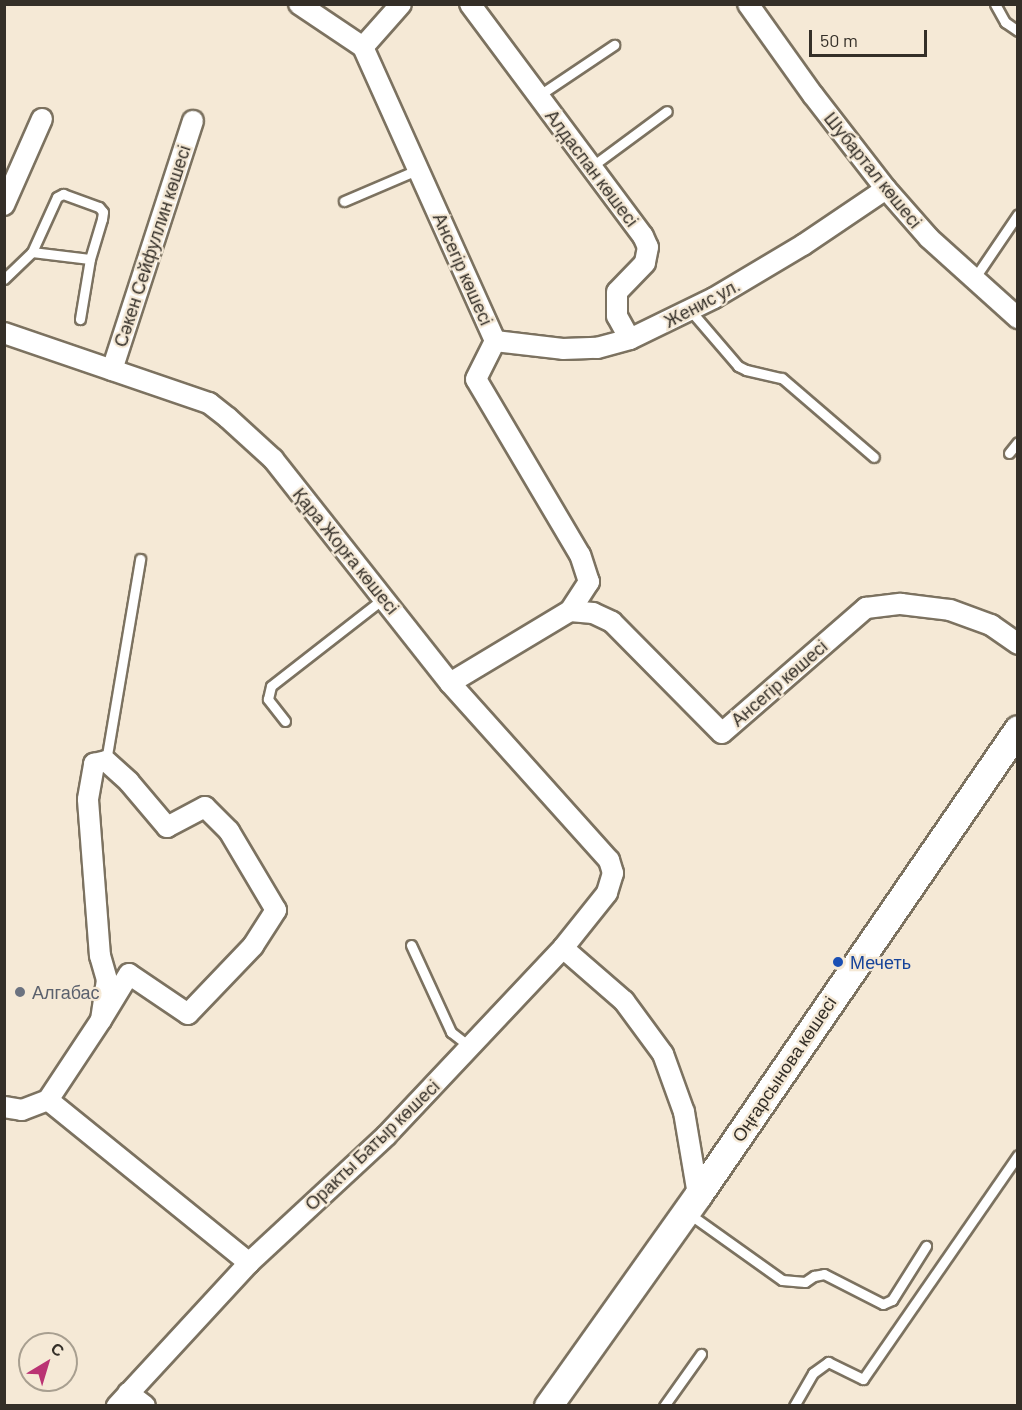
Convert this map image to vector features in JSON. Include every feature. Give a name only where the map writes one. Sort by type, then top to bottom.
[{"type":"main road","name":"Оңғарсынова көшесі","points":[[548,1406],[692,1203],[1017,729]]},
{"type":"street","points":[[299,4],[363,47],[401,4]]},
{"type":"street","name":"Алдаспан көшесі","points":[[470,4],[643,236],[648,247],[645,263],[617,292],[617,316],[630,339]]},
{"type":"street","name":"Шубартал көшесі","points":[[748,4],[813,96],[886,189],[929,238],[1017,318]]},
{"type":"street","name":"Ансегір көшесі","points":[[363,47],[495,341],[476,379],[580,555],[589,582],[570,610],[450,683]]},
{"type":"street","points":[[4,204],[42,119]]},
{"type":"street","name":"Сәкен Сейфуллин көшесі","points":[[112,370],[193,121]]},
{"type":"street","name":"Женис ул.","points":[[495,341],[563,349],[597,348],[630,339],[690,310],[803,245],[886,189]]},
{"type":"street","name":"Қара Жорға көшесі","points":[[4,333],[209,403],[228,418],[273,459],[450,683],[609,860],[613,873]]},
{"type":"street","name":"Ансегір көшесі","points":[[570,610],[593,613],[612,622],[722,733],[866,608],[901,604],[950,610],[991,625],[1017,644]]},
{"type":"street","points":[[4,1107],[22,1110],[48,1100],[100,1020],[129,974],[188,1014],[253,946],[276,909],[229,831],[205,807],[167,827],[129,782],[106,761],[94,764],[88,799],[100,956],[108,980],[100,1020]]},
{"type":"street","name":"Оракты Батыр көшесі","points":[[122,1399],[249,1263],[386,1136],[563,948],[607,893],[613,873]]},
{"type":"street","points":[[563,948],[624,1001],[663,1054],[684,1112],[692,1203]]},
{"type":"street","points":[[48,1100],[249,1263]]},
{"type":"street","points":[[122,1399],[145,1406]]},
{"type":"lane","points":[[995,4],[1005,22],[1017,31]]},
{"type":"lane","points":[[538,96],[614,45]]},
{"type":"lane","points":[[591,167],[667,111]]},
{"type":"lane","points":[[344,201],[419,169]]},
{"type":"lane","points":[[4,279],[32,252],[57,197],[63,194],[99,207],[103,212],[90,259],[80,319]]},
{"type":"lane","points":[[974,279],[1017,214]]},
{"type":"lane","points":[[32,252],[90,259]]},
{"type":"lane","points":[[690,310],[738,366],[782,378],[874,457]]},
{"type":"lane","points":[[1009,453],[1017,442]]},
{"type":"lane","points":[[106,761],[140,559]]},
{"type":"lane","points":[[285,721],[268,699],[271,686],[384,598]]},
{"type":"lane","points":[[411,945],[437,1007],[451,1032],[470,1047]]},
{"type":"lane","points":[[794,1406],[813,1373],[828,1362],[863,1379],[1017,1155]]},
{"type":"lane","points":[[692,1203],[782,1280],[805,1282],[814,1276],[824,1274],[883,1304],[892,1300],[926,1246]]},
{"type":"lane","points":[[664,1406],[701,1354]]},
{"type":"place","name":"Мечеть","points":[[838,962]]},
{"type":"place","name":"Алгабас","points":[[20,992]]}]
